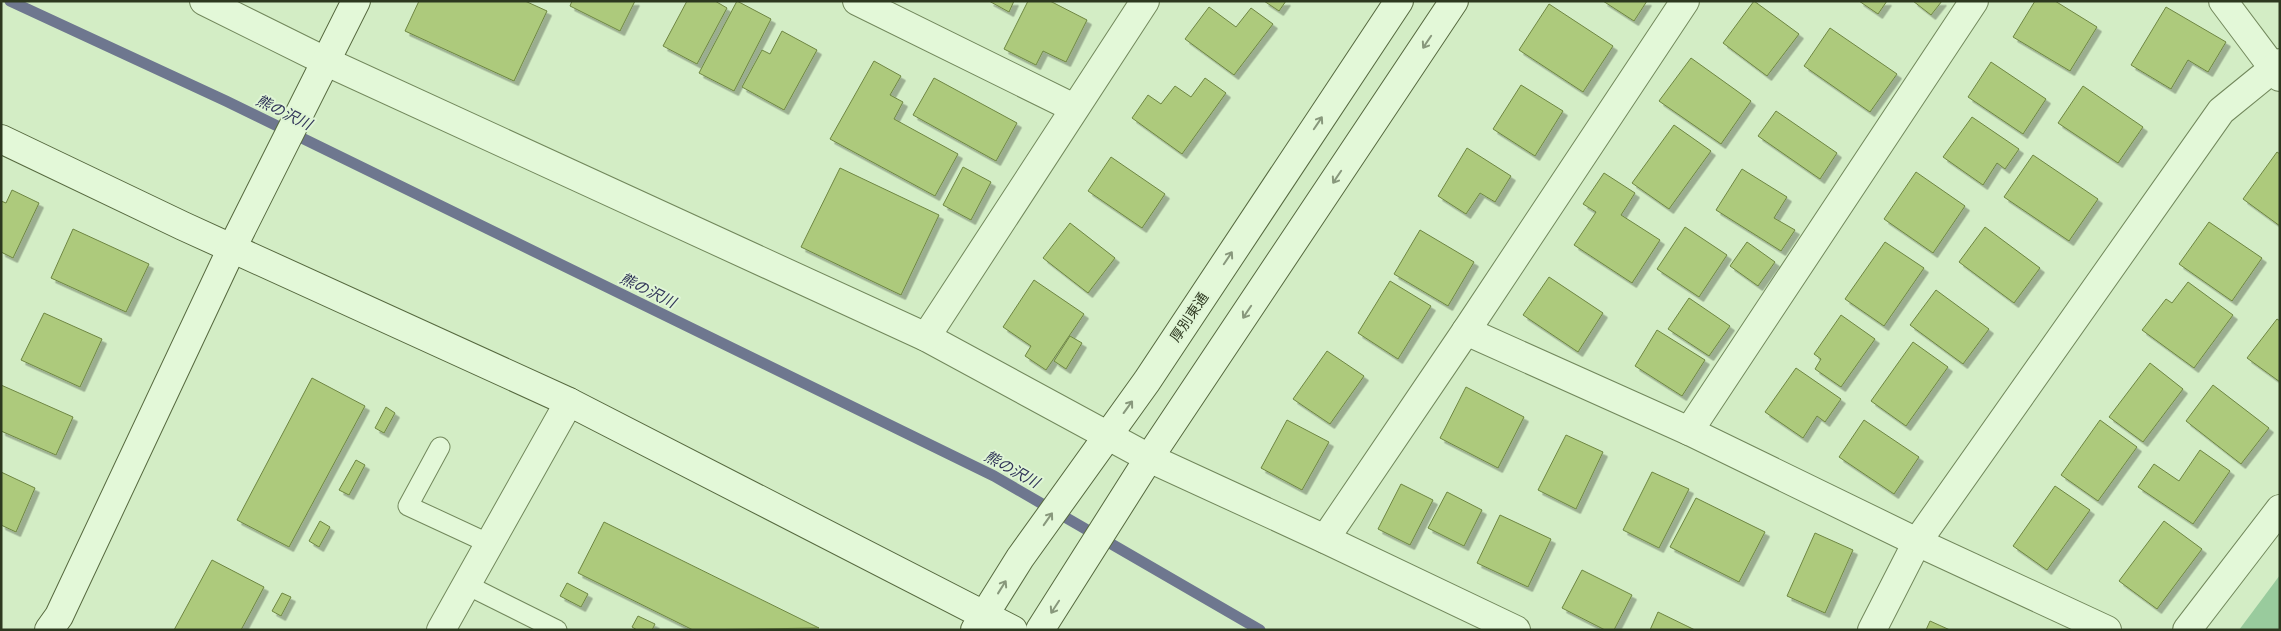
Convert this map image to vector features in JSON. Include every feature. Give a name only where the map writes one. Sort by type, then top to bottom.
[{"type":"street","points":[[204,1],[327,62],[926,337],[1149,458],[1516,630]]},
{"type":"street","points":[[49,630],[59,616],[232,248],[356,1]]},
{"type":"street","points":[[857,1],[1074,108]]},
{"type":"street","points":[[926,337],[1145,1]]},
{"type":"street","name":"厚別東通","points":[[980,623],[1020,558],[1147,381],[1399,1]]},
{"type":"street","points":[[1040,630],[1149,458],[1454,1]]},
{"type":"street","points":[[1325,539],[1466,331],[1685,1]]},
{"type":"street","points":[[1689,431],[1974,1]]},
{"type":"street","points":[[1872,630],[1917,542],[2221,111],[2277,69],[2223,1]]},
{"type":"street","points":[[1,139],[232,248],[569,402],[980,623],[1013,630]]},
{"type":"street","points":[[1466,331],[1689,431],[1917,542],[2107,630]]},
{"type":"street","points":[[441,630],[569,402]]},
{"type":"street","points":[[2187,630],[2280,510]]},
{"type":"lane","points":[[440,447],[408,506],[490,544]]},
{"type":"lane","points":[[467,585],[557,630]]},
{"type":"green space","points":[[2280,575],[2280,630],[2239,630]]},
{"type":"building","points":[[419,1],[525,1],[547,11],[514,81],[405,31]]},
{"type":"building","points":[[572,1],[635,1],[620,31],[570,6]]},
{"type":"building","points":[[687,1],[715,1],[727,8],[697,64],[663,46]]},
{"type":"building","points":[[737,1],[771,19],[734,91],[699,73]]},
{"type":"building","points":[[989,1],[1014,1],[1009,12]]},
{"type":"building","points":[[1028,1],[1050,1],[1087,20],[1066,62],[1043,51],[1036,65],[1004,49]]},
{"type":"building","points":[[1264,1],[1286,1],[1279,11]]},
{"type":"building","points":[[1603,1],[1647,1],[1634,21]]},
{"type":"building","points":[[1754,1],[1799,34],[1767,76],[1723,43]]},
{"type":"building","points":[[1859,1],[1887,1],[1878,14]]},
{"type":"building","points":[[1913,1],[1942,1],[1931,15]]},
{"type":"building","points":[[2035,1],[2055,1],[2097,27],[2070,71],[2013,37]]},
{"type":"building","points":[[1549,4],[1613,46],[1583,92],[1519,50]]},
{"type":"building","points":[[1209,7],[1236,27],[1251,8],[1273,24],[1234,75],[1185,39]]},
{"type":"building","points":[[2166,7],[2226,42],[2208,72],[2188,60],[2171,89],[2131,65]]},
{"type":"building","points":[[1830,28],[1897,74],[1870,112],[1804,66]]},
{"type":"building","points":[[782,31],[817,50],[784,110],[742,87],[762,50],[770,54]]},
{"type":"building","points":[[1691,58],[1751,101],[1721,144],[1659,101]]},
{"type":"building","points":[[874,61],[901,76],[890,95],[903,102],[894,119],[958,154],[935,196],[830,139]]},
{"type":"building","points":[[1991,62],[2046,99],[2023,134],[1968,97]]},
{"type":"building","points":[[934,78],[1017,123],[996,161],[913,115]]},
{"type":"building","points":[[1205,78],[1226,93],[1182,154],[1132,118],[1148,95],[1161,104],[1175,86],[1191,97]]},
{"type":"building","points":[[1521,85],[1563,111],[1535,156],[1493,129]]},
{"type":"building","points":[[2083,86],[2143,127],[2118,163],[2058,123]]},
{"type":"building","points":[[1776,111],[1837,153],[1820,179],[1758,136]]},
{"type":"building","points":[[1972,117],[2019,149],[2005,169],[1997,163],[1983,185],[1943,157]]},
{"type":"building","points":[[1674,125],[1711,151],[1669,209],[1632,183]]},
{"type":"building","points":[[1467,148],[1511,176],[1495,202],[1480,193],[1466,214],[1438,196]]},
{"type":"building","points":[[2277,152],[2280,154],[2280,226],[2243,199]]},
{"type":"building","points":[[2033,155],[2098,199],[2069,241],[2004,197]]},
{"type":"building","points":[[1111,157],[1165,194],[1142,228],[1088,191]]},
{"type":"building","points":[[963,167],[991,182],[971,220],[943,205]]},
{"type":"building","points":[[840,168],[939,215],[901,295],[801,247]]},
{"type":"building","points":[[1742,169],[1787,197],[1774,218],[1795,230],[1781,251],[1716,210]]},
{"type":"building","points":[[1916,172],[1965,206],[1933,253],[1884,219]]},
{"type":"building","points":[[1604,173],[1635,193],[1621,215],[1660,240],[1632,283],[1574,245],[1596,212],[1583,204]]},
{"type":"building","points":[[12,190],[39,203],[13,258],[1,252],[1,201],[6,203]]},
{"type":"building","points":[[2209,222],[2262,258],[2232,301],[2179,264]]},
{"type":"building","points":[[1070,223],[1115,258],[1088,293],[1043,258]]},
{"type":"building","points":[[1685,227],[1727,255],[1699,297],[1657,269]]},
{"type":"building","points":[[1985,227],[2040,268],[2014,303],[1959,262]]},
{"type":"building","points":[[73,229],[149,264],[126,312],[51,278]]},
{"type":"building","points":[[1420,230],[1474,262],[1448,306],[1394,274]]},
{"type":"building","points":[[1747,242],[1775,262],[1758,286],[1730,266]]},
{"type":"building","points":[[1885,242],[1924,268],[1884,326],[1845,299]]},
{"type":"building","points":[[1549,277],[1603,313],[1578,352],[1523,315]]},
{"type":"building","points":[[1034,280],[1084,314],[1046,370],[1025,356],[1031,346],[1003,327]]},
{"type":"building","points":[[1390,281],[1431,306],[1398,359],[1358,333]]},
{"type":"building","points":[[2188,282],[2233,315],[2194,368],[2142,330],[2166,299],[2172,303]]},
{"type":"building","points":[[1936,290],[1989,329],[1963,364],[1910,325]]},
{"type":"building","points":[[1689,298],[1730,326],[1709,356],[1668,329]]},
{"type":"building","points":[[44,313],[102,339],[80,387],[21,360]]},
{"type":"building","points":[[1841,315],[1875,339],[1841,387],[1815,369],[1821,359],[1814,354]]},
{"type":"building","points":[[2277,319],[2280,321],[2280,382],[2247,358]]},
{"type":"building","points":[[1657,330],[1705,360],[1682,396],[1635,366]]},
{"type":"building","points":[[1070,336],[1082,343],[1066,369],[1054,361]]},
{"type":"building","points":[[1913,342],[1948,367],[1906,426],[1871,401]]},
{"type":"building","points":[[1327,351],[1364,376],[1330,424],[1293,399]]},
{"type":"building","points":[[2150,363],[2183,389],[2143,442],[2109,417]]},
{"type":"building","points":[[1796,368],[1841,399],[1825,422],[1817,416],[1803,438],[1765,412]]},
{"type":"building","points":[[312,378],[365,406],[289,547],[237,520]]},
{"type":"building","points":[[1,385],[73,417],[56,455],[1,431]]},
{"type":"building","points":[[2213,385],[2269,428],[2241,464],[2186,421]]},
{"type":"building","points":[[1466,387],[1524,417],[1498,468],[1440,438]]},
{"type":"building","points":[[386,407],[395,413],[384,433],[375,428]]},
{"type":"building","points":[[1287,420],[1329,442],[1302,490],[1261,468]]},
{"type":"building","points":[[1864,420],[1919,457],[1894,494],[1839,457]]},
{"type":"building","points":[[2100,420],[2137,447],[2098,501],[2061,475]]},
{"type":"building","points":[[1566,435],[1603,452],[1576,509],[1538,490]]},
{"type":"building","points":[[2200,450],[2230,471],[2193,524],[2138,487],[2154,464],[2179,481]]},
{"type":"building","points":[[356,460],[365,465],[349,495],[339,490]]},
{"type":"building","points":[[1,472],[35,488],[16,532],[1,525]]},
{"type":"building","points":[[1652,472],[1689,489],[1659,548],[1623,530]]},
{"type":"building","points":[[1401,484],[1433,500],[1410,545],[1378,529]]},
{"type":"building","points":[[2055,486],[2090,510],[2047,570],[2013,546]]},
{"type":"building","points":[[1447,492],[1482,510],[1464,546],[1428,528]]},
{"type":"building","points":[[1696,498],[1765,532],[1739,582],[1670,547]]},
{"type":"building","points":[[1500,515],[1551,539],[1528,587],[1477,563]]},
{"type":"building","points":[[320,521],[330,527],[319,547],[309,541]]},
{"type":"building","points":[[2164,521],[2202,549],[2157,609],[2119,581]]},
{"type":"building","points":[[604,522],[819,628],[693,630],[578,573]]},
{"type":"building","points":[[1815,533],[1853,550],[1825,613],[1787,596]]},
{"type":"building","points":[[212,560],[264,587],[241,630],[174,630]]},
{"type":"building","points":[[1582,570],[1632,595],[1614,630],[1605,630],[1562,608]]},
{"type":"building","points":[[567,583],[588,594],[581,607],[560,596]]},
{"type":"building","points":[[282,593],[291,597],[281,616],[272,611]]},
{"type":"building","points":[[1658,612],[1695,630],[1650,630]]},
{"type":"building","points":[[638,616],[655,624],[652,630],[637,630],[632,627]]},
{"type":"building","points":[[1930,621],[1950,630],[1926,630]]},
{"type":"waterway","name":"熊の沢川","points":[[10,1],[226,101],[994,476],[1260,630]]}]
